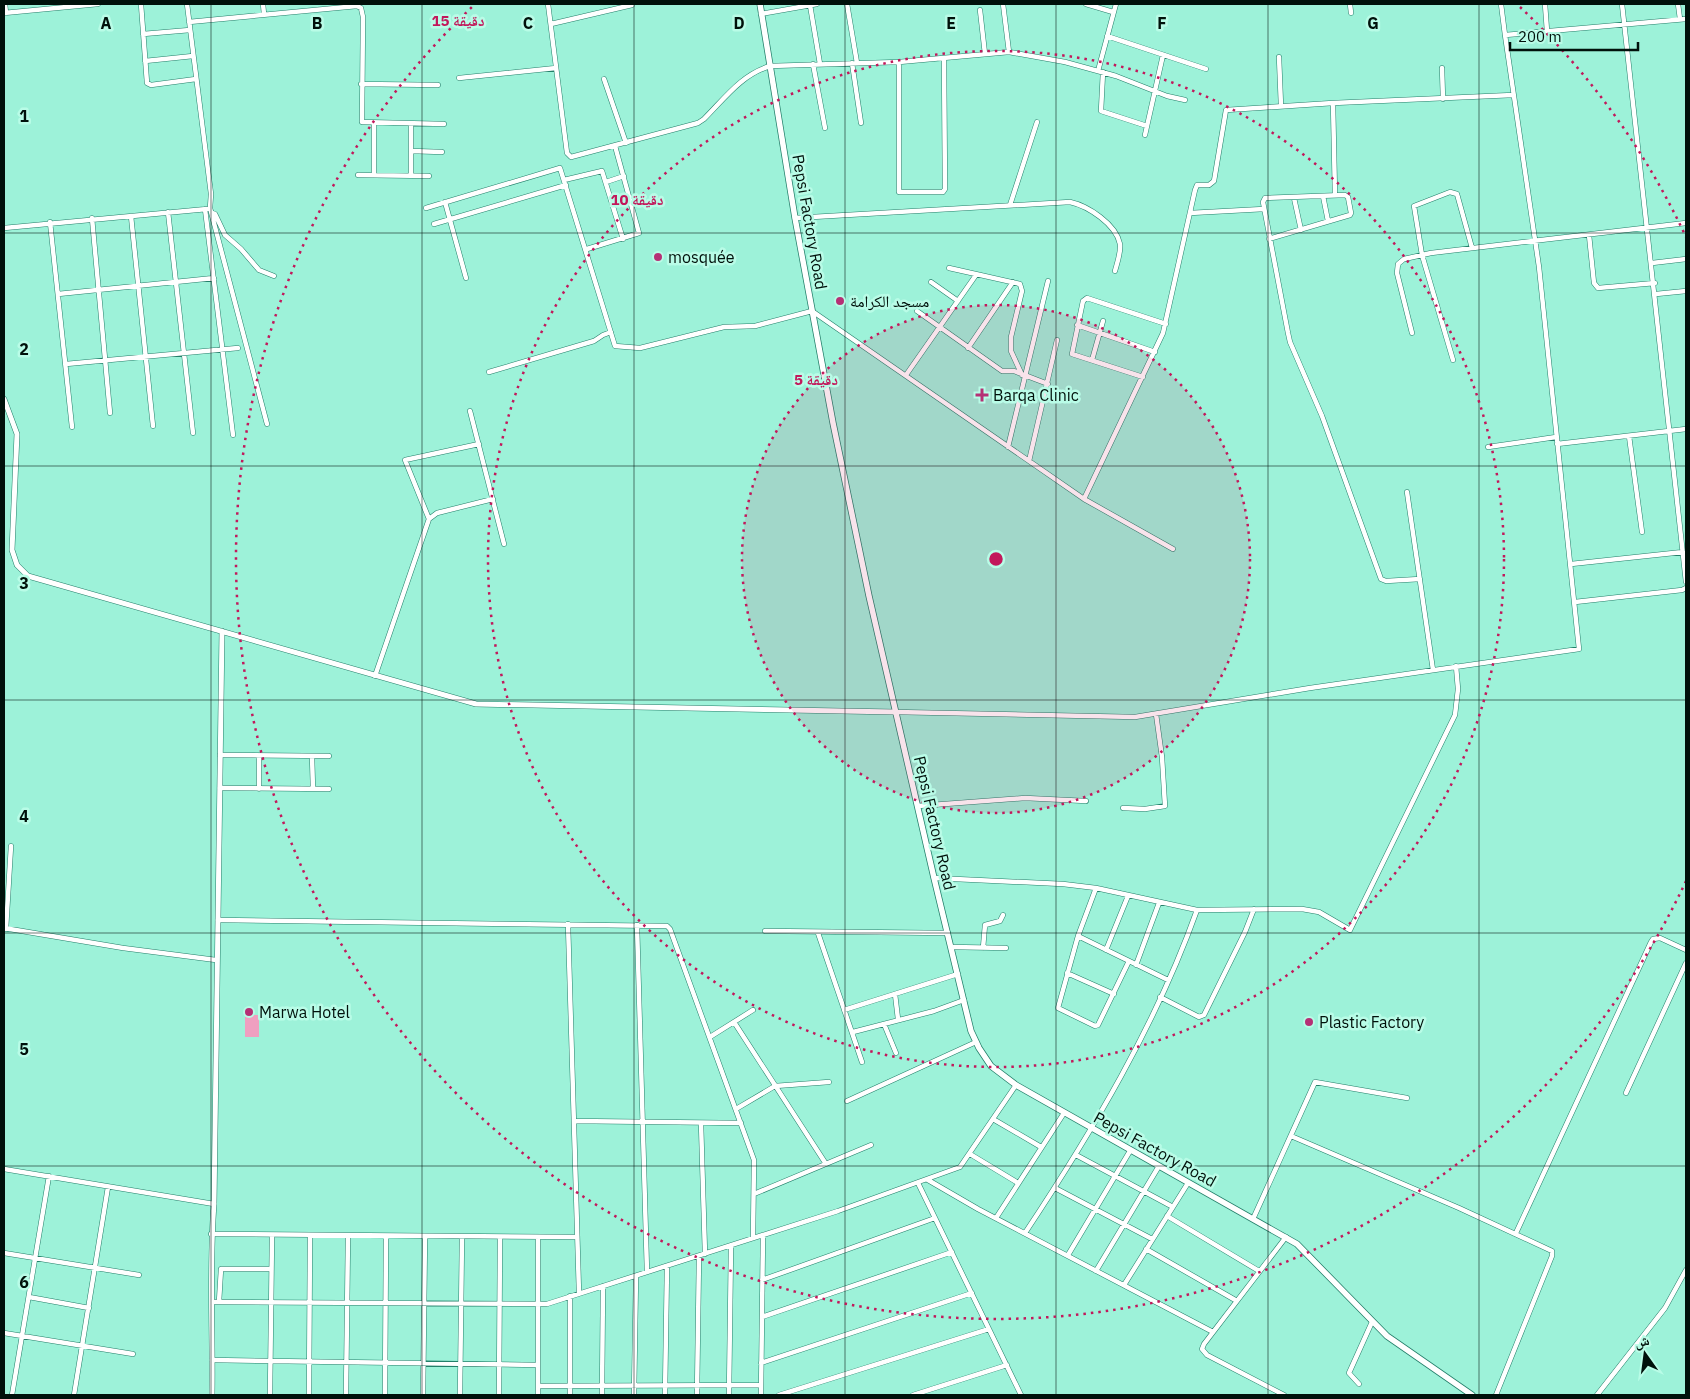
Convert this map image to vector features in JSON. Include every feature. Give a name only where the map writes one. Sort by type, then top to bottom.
[{"type":"main road","name":"Pepsi Factory Road","points":[[760,4],[795,218],[833,423],[895,712],[934,878],[976,1042],[991,1066],[1016,1085],[1091,1129],[1286,1237],[1310,1255],[1372,1322],[1401,1347],[1472,1395]]},
{"type":"street","points":[[5,4],[5,13],[98,4]]},
{"type":"street","points":[[141,4],[147,83],[196,80]]},
{"type":"street","points":[[187,4],[211,194],[209,210],[214,278],[233,435]]},
{"type":"street","points":[[263,4],[264,14]]},
{"type":"street","points":[[548,4],[568,156],[626,143],[698,123],[704,119],[736,84],[760,69],[770,66],[899,62],[1009,52],[1035,55],[1100,72],[1185,100]]},
{"type":"street","points":[[762,14],[817,4]]},
{"type":"street","points":[[847,4],[861,123]]},
{"type":"street","points":[[1003,4],[1009,52]]},
{"type":"street","points":[[1086,4],[1113,12]]},
{"type":"street","points":[[1116,4],[1100,72],[1101,111],[1147,126]]},
{"type":"street","points":[[1350,4],[1351,13]]},
{"type":"street","points":[[4,399],[17,434],[12,550],[17,565],[24,573],[124,605],[222,631],[469,703],[484,705],[1129,718],[1310,688],[1579,649],[1535,242],[1501,4]]},
{"type":"street","points":[[1545,4],[1547,31]]},
{"type":"street","points":[[1622,4],[1656,294],[1686,582]]},
{"type":"street","points":[[1678,4],[1680,19]]},
{"type":"street","points":[[551,24],[632,5]]},
{"type":"street","points":[[810,5],[820,64]]},
{"type":"street","points":[[189,22],[357,6],[361,8],[363,17],[360,119],[365,123],[374,124],[444,124]]},
{"type":"street","points":[[980,10],[985,54]]},
{"type":"street","points":[[1505,34],[1624,26],[1686,18]]},
{"type":"street","points":[[143,34],[190,30]]},
{"type":"street","points":[[1107,36],[1206,69]]},
{"type":"street","points":[[1145,135],[1163,55]]},
{"type":"street","points":[[145,61],[193,56]]},
{"type":"street","points":[[1279,57],[1281,106]]},
{"type":"street","points":[[899,62],[899,192],[943,192],[945,189],[944,59]]},
{"type":"street","points":[[813,64],[824,128]]},
{"type":"street","points":[[459,78],[556,68]]},
{"type":"street","points":[[1442,68],[1444,98]]},
{"type":"street","points":[[604,79],[626,143]]},
{"type":"street","points":[[361,84],[438,85]]},
{"type":"street","points":[[1084,499],[1155,352],[1166,324],[1196,187],[1208,185],[1214,181],[1226,110],[1513,95]]},
{"type":"street","points":[[1333,103],[1335,195]]},
{"type":"street","points":[[1010,205],[1037,122]]},
{"type":"street","points":[[374,124],[374,174]]},
{"type":"street","points":[[411,124],[411,175]]},
{"type":"street","points":[[587,249],[638,234],[640,230],[614,146]]},
{"type":"street","points":[[411,152],[442,152]]},
{"type":"street","points":[[426,208],[558,168],[561,169],[616,346],[640,348],[724,327],[755,326],[812,311],[1084,499],[1173,549]]},
{"type":"street","points":[[434,224],[599,171],[603,173],[623,239]]},
{"type":"street","points":[[358,175],[429,176]]},
{"type":"street","points":[[606,182],[624,176]]},
{"type":"street","points":[[1453,360],[1422,255],[1414,206],[1454,192],[1459,197],[1472,248]]},
{"type":"street","points":[[1270,239],[1351,213],[1348,197],[1335,195],[1265,198],[1263,202],[1264,209],[1290,342],[1322,416],[1382,579],[1386,581],[1420,579]]},
{"type":"street","points":[[1323,196],[1328,221]]},
{"type":"street","points":[[1294,198],[1301,230]]},
{"type":"street","points":[[445,202],[466,278]]},
{"type":"street","points":[[795,218],[1064,202],[1087,208],[1109,226],[1118,238],[1120,249],[1115,272]]},
{"type":"street","points":[[1190,213],[1264,209]]},
{"type":"street","points":[[209,210],[267,424]]},
{"type":"street","points":[[4,228],[92,218],[209,210],[215,214],[223,233],[259,270],[274,276]]},
{"type":"street","points":[[168,212],[193,433]]},
{"type":"street","points":[[131,216],[153,426]]},
{"type":"street","points":[[92,218],[110,413]]},
{"type":"street","points":[[50,222],[72,427]]},
{"type":"street","points":[[1412,333],[1397,269],[1398,264],[1404,259],[1472,248],[1686,223]]},
{"type":"street","points":[[217,235],[223,233]]},
{"type":"street","points":[[1589,235],[1594,282],[1598,288],[1654,283]]},
{"type":"street","points":[[1652,263],[1686,259]]},
{"type":"street","points":[[949,268],[1020,284],[1022,288],[1011,337],[1011,351],[1024,376]]},
{"type":"street","points":[[906,375],[976,275]]},
{"type":"street","points":[[58,294],[214,278]]},
{"type":"street","points":[[1008,447],[1048,281]]},
{"type":"street","points":[[931,282],[958,301]]},
{"type":"street","points":[[968,348],[1013,282]]},
{"type":"street","points":[[1656,294],[1686,291]]},
{"type":"street","points":[[1143,377],[1071,352],[1083,301],[1087,298],[1166,324]]},
{"type":"street","points":[[917,311],[1002,371],[1014,371],[1048,384]]},
{"type":"street","points":[[1092,360],[1103,321]]},
{"type":"street","points":[[1077,325],[1155,352]]},
{"type":"street","points":[[489,372],[594,341],[603,334],[611,332]]},
{"type":"street","points":[[1028,461],[1048,384],[1057,340]]},
{"type":"street","points":[[66,364],[238,348]]},
{"type":"street","points":[[470,411],[504,544]]},
{"type":"street","points":[[1557,444],[1686,429]]},
{"type":"street","points":[[1629,436],[1642,532]]},
{"type":"street","points":[[1488,447],[1556,438]]},
{"type":"street","points":[[430,519],[405,460],[479,444]]},
{"type":"street","points":[[1407,492],[1433,670]]},
{"type":"street","points":[[375,676],[430,519],[437,513],[492,499]]},
{"type":"street","points":[[1571,564],[1683,552]]},
{"type":"street","points":[[1575,602],[1686,588]]},
{"type":"street","points":[[216,1302],[210,1253],[214,1204],[222,631]]},
{"type":"street","points":[[934,878],[1063,884],[1096,888],[1197,910],[1287,908],[1318,912],[1350,930],[1454,715],[1458,704],[1456,666]]},
{"type":"street","points":[[1123,808],[1145,809],[1165,806],[1162,757],[1156,714]]},
{"type":"street","points":[[220,755],[329,756]]},
{"type":"street","points":[[258,789],[259,756]]},
{"type":"street","points":[[312,756],[313,789]]},
{"type":"street","points":[[220,788],[329,789]]},
{"type":"street","points":[[918,806],[1025,798],[1086,801]]},
{"type":"street","points":[[11,846],[5,928],[123,948],[216,960]]},
{"type":"street","points":[[1096,888],[1067,972],[1057,1006],[1059,1010],[1094,1026],[1098,1025],[1129,962]]},
{"type":"street","points":[[1106,950],[1128,896]]},
{"type":"street","points":[[1136,965],[1160,903]]},
{"type":"street","points":[[1160,997],[1199,1017],[1204,1015],[1245,932],[1254,909]]},
{"type":"street","points":[[1025,1233],[1076,1155],[1133,1055],[1168,980],[1197,910]]},
{"type":"street","points":[[983,948],[985,926],[1000,921],[1003,915]]},
{"type":"street","points":[[218,920],[669,927],[754,1160],[753,1238]]},
{"type":"street","points":[[568,924],[579,1294]]},
{"type":"street","points":[[636,925],[646,1272]]},
{"type":"street","points":[[765,931],[948,934]]},
{"type":"street","points":[[818,933],[862,1062]]},
{"type":"street","points":[[1078,936],[1168,980]]},
{"type":"street","points":[[1516,1233],[1651,942],[1656,938],[1660,938],[1686,950]]},
{"type":"street","points":[[951,947],[1006,948]]},
{"type":"street","points":[[1626,1093],[1686,963]]},
{"type":"street","points":[[1067,972],[1114,994]]},
{"type":"street","points":[[844,1010],[958,974]]},
{"type":"street","points":[[896,994],[898,1019]]},
{"type":"street","points":[[853,1032],[934,1011],[964,1000]]},
{"type":"street","points":[[710,1037],[753,1010]]},
{"type":"street","points":[[734,1022],[826,1164]]},
{"type":"street","points":[[884,1024],[896,1053]]},
{"type":"street","points":[[847,1101],[976,1042]]},
{"type":"street","points":[[736,1109],[775,1086],[829,1082]]},
{"type":"street","points":[[1253,1220],[1316,1082],[1406,1098]]},
{"type":"street","points":[[216,1302],[538,1305],[579,1294],[731,1246],[928,1180],[960,1167],[1016,1085]]},
{"type":"street","points":[[996,1218],[1064,1113]]},
{"type":"street","points":[[992,1119],[1041,1148]]},
{"type":"street","points":[[574,1121],[741,1123]]},
{"type":"street","points":[[697,1395],[702,1255],[701,1123]]},
{"type":"street","points":[[1291,1136],[1550,1248],[1552,1256],[1496,1395]]},
{"type":"street","points":[[754,1194],[871,1145]]},
{"type":"street","points":[[1068,1256],[1116,1177],[1130,1150]]},
{"type":"street","points":[[970,1154],[1018,1183]]},
{"type":"street","points":[[1076,1155],[1173,1207]]},
{"type":"street","points":[[1096,1271],[1159,1166]]},
{"type":"street","points":[[4,1169],[214,1204]]},
{"type":"street","points":[[12,1395],[48,1176]]},
{"type":"street","points":[[928,1180],[996,1218],[1213,1332]]},
{"type":"street","points":[[918,1183],[1021,1395]]},
{"type":"street","points":[[1124,1285],[1188,1183]]},
{"type":"street","points":[[74,1395],[108,1187]]},
{"type":"street","points":[[1055,1188],[1152,1239]]},
{"type":"street","points":[[1167,1216],[1259,1271]]},
{"type":"street","points":[[762,1280],[935,1218]]},
{"type":"street","points":[[212,1234],[272,1236],[577,1237]]},
{"type":"street","points":[[761,1395],[763,1235]]},
{"type":"street","points":[[270,1395],[272,1236]]},
{"type":"street","points":[[309,1395],[310,1236]]},
{"type":"street","points":[[346,1395],[348,1236]]},
{"type":"street","points":[[385,1395],[386,1236]]},
{"type":"street","points":[[423,1395],[425,1236]]},
{"type":"street","points":[[460,1395],[462,1236]]},
{"type":"street","points":[[499,1395],[500,1237]]},
{"type":"street","points":[[538,1237],[538,1395]]},
{"type":"street","points":[[1284,1395],[1204,1352],[1204,1344],[1286,1237]]},
{"type":"street","points":[[729,1395],[731,1246]]},
{"type":"street","points":[[1146,1249],[1237,1301]]},
{"type":"street","points":[[762,1316],[952,1252]]},
{"type":"street","points":[[4,1253],[139,1276]]},
{"type":"street","points":[[665,1395],[667,1266]]},
{"type":"street","points":[[212,1395],[212,1360],[216,1302],[221,1269],[272,1269]]},
{"type":"street","points":[[1597,1395],[1659,1316],[1686,1270]]},
{"type":"street","points":[[634,1395],[636,1276]]},
{"type":"street","points":[[602,1395],[603,1286]]},
{"type":"street","points":[[761,1363],[972,1293]]},
{"type":"street","points":[[29,1296],[89,1308]]},
{"type":"street","points":[[570,1296],[570,1395]]},
{"type":"street","points":[[1359,1384],[1349,1373],[1372,1322]]},
{"type":"street","points":[[779,1395],[989,1329]]},
{"type":"street","points":[[4,1333],[133,1354]]},
{"type":"street","points":[[212,1360],[347,1364],[538,1365]]},
{"type":"street","points":[[913,1395],[1006,1365]]},
{"type":"street","points":[[538,1386],[761,1385]]},
{"type":"shaded area","points":[[245,1015],[259,1015],[259,1037],[245,1037]]},
{"type":"place","name":"mosquée","points":[[658,257]]},
{"type":"place","name":"مسجد الكرامة","points":[[840,301]]},
{"type":"place","name":"Barqa Clinic","points":[[982,395]]},
{"type":"place","name":"Marwa Hotel","points":[[249,1012]]},
{"type":"place","name":"Plastic Factory","points":[[1309,1022]]}]
